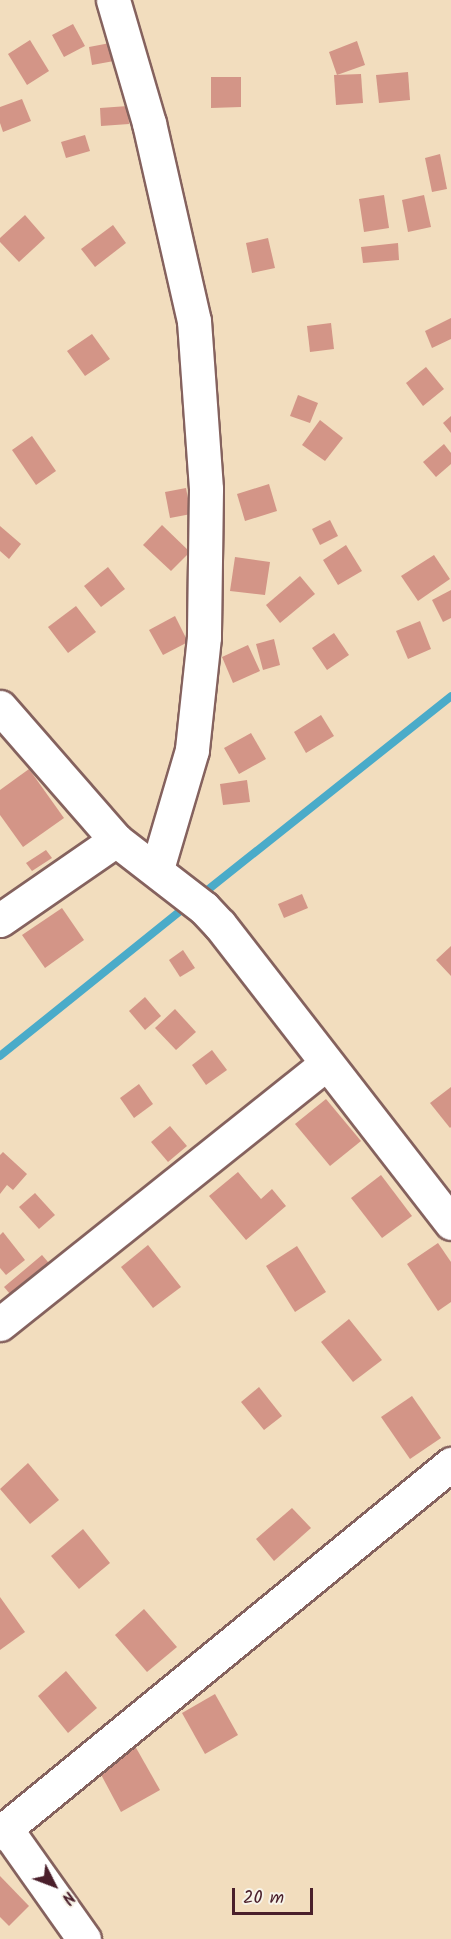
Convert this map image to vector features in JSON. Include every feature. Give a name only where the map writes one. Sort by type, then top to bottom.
[{"type":"street","points":[[113,0],[149,123],[194,321],[206,489],[204,637],[180,889]]},
{"type":"street","points":[[2,713],[116,840],[180,889],[220,925],[451,1223]]},
{"type":"street","points":[[0,920],[116,840]]},
{"type":"street","points":[[0,1324],[326,1064]]},
{"type":"street","points":[[84,1939],[3,1831],[451,1464]]},
{"type":"building","points":[[73,24],[85,46],[64,57],[52,35]]},
{"type":"building","points":[[30,40],[49,71],[27,85],[8,54]]},
{"type":"building","points":[[357,41],[365,65],[337,75],[329,52]]},
{"type":"building","points":[[110,43],[114,61],[92,65],[89,47]]},
{"type":"building","points":[[408,72],[410,100],[379,103],[376,75]]},
{"type":"building","points":[[361,74],[363,103],[336,105],[334,75]]},
{"type":"building","points":[[211,77],[241,77],[241,107],[211,108]]},
{"type":"building","points":[[22,99],[31,121],[3,132],[0,123],[0,107]]},
{"type":"building","points":[[128,106],[129,124],[101,126],[100,108]]},
{"type":"building","points":[[85,135],[90,151],[66,158],[61,142]]},
{"type":"building","points":[[440,154],[447,189],[432,192],[425,158]]},
{"type":"building","points":[[384,195],[389,228],[364,232],[359,199]]},
{"type":"building","points":[[424,195],[431,227],[408,232],[402,200]]},
{"type":"building","points":[[25,215],[45,238],[19,262],[0,242],[0,238]]},
{"type":"building","points":[[113,225],[126,243],[95,267],[81,249]]},
{"type":"building","points":[[268,238],[275,268],[252,273],[246,243]]},
{"type":"building","points":[[398,243],[399,260],[363,263],[361,247]]},
{"type":"building","points":[[451,318],[451,339],[432,348],[425,331]]},
{"type":"building","points":[[331,323],[334,349],[310,352],[307,326]]},
{"type":"building","points":[[92,334],[110,359],[85,376],[67,351]]},
{"type":"building","points":[[426,367],[444,389],[423,406],[406,383]]},
{"type":"building","points":[[298,395],[318,403],[310,423],[290,416]]},
{"type":"building","points":[[451,416],[451,433],[443,423]]},
{"type":"building","points":[[320,420],[343,438],[325,461],[302,445]]},
{"type":"building","points":[[32,436],[56,471],[36,485],[12,450]]},
{"type":"building","points":[[444,444],[451,453],[451,464],[436,477],[423,462]]},
{"type":"building","points":[[269,484],[277,511],[245,521],[237,494]]},
{"type":"building","points":[[186,488],[191,514],[170,518],[165,492]]},
{"type":"building","points":[[330,520],[338,536],[320,545],[312,529]]},
{"type":"building","points":[[162,525],[190,552],[171,571],[143,545]]},
{"type":"building","points":[[0,526],[21,544],[9,559],[0,551]]},
{"type":"building","points":[[346,545],[362,571],[338,585],[323,560]]},
{"type":"building","points":[[434,555],[450,579],[418,601],[401,576]]},
{"type":"building","points":[[235,557],[270,562],[265,595],[230,591]]},
{"type":"building","points":[[108,567],[125,589],[101,607],[84,586]]},
{"type":"building","points":[[300,576],[315,594],[280,623],[266,605]]},
{"type":"building","points":[[451,590],[451,618],[443,622],[432,600]]},
{"type":"building","points":[[76,606],[96,632],[68,653],[48,627]]},
{"type":"building","points":[[175,616],[188,642],[163,655],[149,630]]},
{"type":"building","points":[[420,621],[431,649],[408,659],[396,631]]},
{"type":"building","points":[[334,633],[349,655],[327,670],[312,648]]},
{"type":"building","points":[[274,639],[280,665],[263,670],[256,644]]},
{"type":"building","points":[[248,645],[260,671],[233,683],[222,657]]},
{"type":"building","points":[[321,715],[334,736],[306,753],[294,732]]},
{"type":"building","points":[[251,733],[266,759],[239,774],[224,748]]},
{"type":"building","points":[[29,769],[64,818],[23,847],[0,815],[0,790]]},
{"type":"building","points":[[247,780],[250,802],[223,805],[220,784]]},
{"type":"building","points":[[46,850],[52,858],[32,871],[26,863]]},
{"type":"building","points":[[302,894],[308,908],[284,918],[278,904]]},
{"type":"building","points":[[62,908],[84,940],[45,968],[22,935]]},
{"type":"building","points":[[451,946],[451,976],[436,960]]},
{"type":"building","points":[[183,950],[195,968],[180,977],[169,960]]},
{"type":"building","points":[[145,997],[161,1016],[145,1030],[129,1011]]},
{"type":"building","points":[[175,1009],[196,1032],[176,1050],[155,1028]]},
{"type":"building","points":[[212,1050],[227,1070],[206,1085],[192,1065]]},
{"type":"building","points":[[139,1084],[153,1104],[134,1118],[120,1098]]},
{"type":"building","points":[[451,1087],[451,1127],[450,1128],[430,1103]]},
{"type":"building","points":[[326,1099],[361,1141],[330,1166],[295,1124]]},
{"type":"building","points":[[170,1126],[187,1146],[168,1162],[151,1142]]},
{"type":"building","points":[[3,1152],[27,1174],[13,1190],[7,1185],[0,1194],[0,1155]]},
{"type":"building","points":[[238,1172],[261,1199],[272,1189],[286,1206],[246,1240],[209,1196]]},
{"type":"building","points":[[381,1175],[412,1216],[382,1238],[351,1198]]},
{"type":"building","points":[[35,1193],[55,1215],[39,1229],[19,1207]]},
{"type":"building","points":[[3,1232],[25,1260],[6,1275],[0,1268],[0,1235]]},
{"type":"building","points":[[438,1243],[451,1262],[451,1302],[438,1311],[407,1264]]},
{"type":"building","points":[[148,1245],[181,1287],[153,1308],[121,1267]]},
{"type":"building","points":[[297,1246],[326,1292],[295,1312],[266,1266]]},
{"type":"building","points":[[42,1255],[54,1269],[17,1302],[4,1287]]},
{"type":"building","points":[[349,1319],[382,1360],[353,1382],[321,1342]]},
{"type":"building","points":[[259,1387],[282,1416],[264,1430],[241,1402]]},
{"type":"building","points":[[412,1396],[441,1438],[410,1459],[381,1417]]},
{"type":"building","points":[[28,1463],[59,1500],[30,1524],[0,1489]]},
{"type":"building","points":[[292,1508],[311,1528],[274,1561],[256,1539]]},
{"type":"building","points":[[83,1529],[110,1563],[79,1589],[51,1556]]},
{"type":"building","points":[[0,1597],[25,1632],[0,1650]]},
{"type":"building","points":[[144,1609],[177,1647],[147,1672],[115,1635]]},
{"type":"building","points":[[66,1671],[97,1708],[68,1733],[38,1696]]},
{"type":"building","points":[[215,1694],[238,1735],[205,1754],[182,1713]]},
{"type":"building","points":[[135,1746],[160,1790],[121,1812],[97,1767]]},
{"type":"building","points":[[0,1876],[29,1906],[9,1926],[0,1917]]},
{"type":"waterway","points":[[200,896],[451,696]]},
{"type":"waterway","points":[[0,1056],[188,905]]}]
